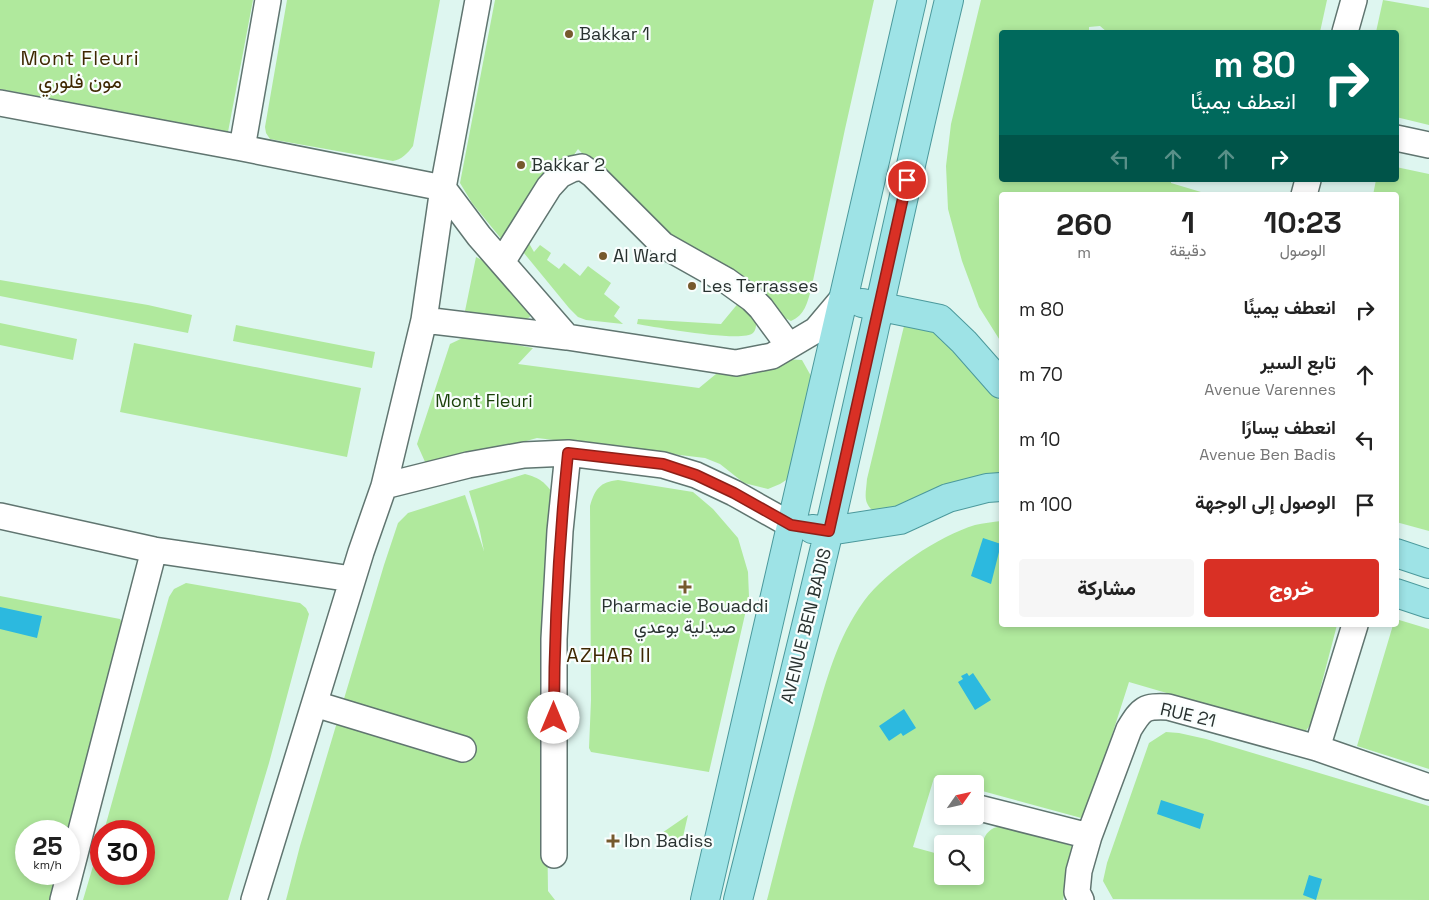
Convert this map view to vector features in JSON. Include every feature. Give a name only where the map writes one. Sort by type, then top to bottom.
[{"type":"main road","name":"AVENUE BEN BADIS","points":[[704,900],[912,0]]},
{"type":"main road","name":"AVENUE BEN BADIS","points":[[738,900],[829,531],[949,0]]},
{"type":"main road","points":[[843,298],[940,319],[964,342],[999,382]]},
{"type":"main road","points":[[791,525],[829,531],[900,520],[948,498],[988,488],[999,488]]},
{"type":"main road","points":[[1399,554],[1429,564]]},
{"type":"main road","points":[[1399,594],[1429,604]]},
{"type":"street","points":[[242,148],[268,0]]},
{"type":"street","points":[[254,900],[352,579],[384,486],[424,320],[443,188],[478,0]]},
{"type":"street","points":[[1346,30],[1354,0]]},
{"type":"street","points":[[0,103],[443,188],[479,236],[567,337]]},
{"type":"street","points":[[1399,139],[1429,145]]},
{"type":"street","points":[[502,262],[549,187],[560,175],[572,169],[582,168],[593,175],[664,245],[728,281],[752,299],[761,308],[789,346]]},
{"type":"street","points":[[424,320],[567,337],[736,364],[772,356],[816,330],[843,298]]},
{"type":"street","points":[[384,486],[468,464],[524,455],[568,453],[663,464],[696,475],[734,493],[791,525]]},
{"type":"street","points":[[554,855],[554,639],[560,531],[568,453]]},
{"type":"street","points":[[0,516],[154,550],[352,579]]},
{"type":"street","points":[[63,900],[154,550]]},
{"type":"street","points":[[1317,748],[1354,627]]},
{"type":"street","points":[[315,704],[463,750]]},
{"type":"street","name":"RUE 21","points":[[1081,900],[1077,892],[1079,871],[1089,836],[1129,729],[1139,713],[1152,706],[1168,707],[1317,748],[1429,787]]},
{"type":"street","points":[[984,810],[1089,836]]},
{"type":"green space","points":[[0,0],[253,0],[228,132],[0,89]]},
{"type":"green space","points":[[287,0],[440,0],[413,146],[404,156],[393,161],[270,139],[265,127]]},
{"type":"green space","points":[[495,0],[874,0],[811,290],[805,308],[796,318],[791,321],[783,317],[656,231],[578,149],[560,175],[503,241],[472,203],[460,183]]},
{"type":"green space","points":[[981,0],[1327,0],[1320,30],[1105,30],[1100,26],[1089,27],[1089,30],[999,30],[999,182],[1171,182],[1201,192],[999,192],[999,339],[979,307],[962,261],[948,209],[946,166],[951,124]]},
{"type":"green space","points":[[1383,0],[1429,8],[1429,125],[1399,118],[1399,30],[1376,30]]},
{"type":"green space","points":[[1399,168],[1429,174],[1429,531],[1399,523],[1399,192],[1374,192],[1376,182],[1399,182]]},
{"type":"green space","points":[[526,238],[534,252],[540,245],[551,253],[547,260],[559,269],[564,263],[580,276],[588,266],[611,283],[604,294],[620,307],[614,316],[623,324],[586,320],[578,317],[519,247]]},
{"type":"green space","points":[[476,257],[488,263],[529,310],[530,317],[523,321],[465,311]]},
{"type":"green space","points":[[0,280],[148,305],[192,315],[188,333],[0,296]]},
{"type":"green space","points":[[740,301],[756,318],[756,326],[753,333],[746,336],[698,333],[637,324],[638,319],[721,324]]},
{"type":"green space","points":[[927,317],[978,379],[999,400],[999,477],[896,509],[875,512],[866,502],[867,479],[906,321]]},
{"type":"green space","points":[[0,323],[77,339],[73,360],[0,345]]},
{"type":"green space","points":[[236,325],[375,352],[372,368],[233,341]]},
{"type":"green space","name":"Mont Fleuri","points":[[467,336],[533,348],[518,364],[699,388],[716,374],[750,375],[767,369],[783,359],[802,360],[811,376],[791,477],[768,489],[744,483],[720,464],[705,458],[537,438],[436,466],[426,464],[417,444],[450,344]]},
{"type":"green space","points":[[134,343],[361,388],[347,457],[120,412]]},
{"type":"green space","points":[[525,474],[542,481],[554,495],[547,821],[548,891],[555,900],[286,900],[300,846],[398,523],[408,513],[465,495],[484,551],[469,491]]},
{"type":"green space","points":[[618,480],[693,492],[713,509],[738,538],[748,572],[749,597],[709,772],[591,752],[589,748],[591,700],[590,506],[599,487]]},
{"type":"green space","points":[[999,521],[999,627],[1336,627],[1311,724],[1304,733],[1129,682],[1085,819],[984,791],[984,775],[934,775],[913,847],[934,853],[934,885],[984,885],[984,839],[991,830],[1005,826],[1075,847],[1063,900],[767,900],[823,692],[833,660],[846,630],[864,601],[899,567],[946,537],[975,525]]},
{"type":"green space","points":[[186,583],[300,603],[306,608],[309,614],[269,763],[228,900],[83,900],[90,876],[90,885],[155,885],[155,820],[107,820],[169,597],[174,589]]},
{"type":"green space","points":[[0,596],[120,619],[124,626],[124,633],[70,820],[15,820],[15,885],[53,885],[50,900],[0,900]]},
{"type":"green space","points":[[1399,620],[1429,629],[1429,769],[1357,746],[1392,627],[1399,627]]},
{"type":"green space","points":[[1166,732],[1206,739],[1429,806],[1429,900],[1113,899],[1103,881],[1107,863],[1149,743]]},
{"type":"green space","points":[[688,815],[682,841],[659,835]]},
{"type":"water","points":[[983,538],[999,543],[999,552],[991,584],[971,576]]},
{"type":"water","points":[[0,607],[42,616],[37,638],[0,629]]},
{"type":"water","points":[[967,673],[969,676],[973,673],[991,700],[975,710],[958,682],[963,679],[961,676]]},
{"type":"water","points":[[904,709],[916,728],[903,736],[901,733],[889,741],[879,726]]},
{"type":"water","points":[[1161,800],[1204,814],[1200,829],[1157,814]]},
{"type":"water","points":[[1309,875],[1322,879],[1316,900],[1303,895]]},
{"type":"place","name":"Bakkar 1","points":[[569,34]]},
{"type":"place","name":"Bakkar 2","points":[[521,165]]},
{"type":"place","name":"Al Ward","points":[[603,256]]},
{"type":"place","name":"Les Terrasses","points":[[692,286]]},
{"type":"place","name":"Pharmacie Bouaddi صيدلية بوعدي","points":[[685,587]]},
{"type":"place","name":"Ibn Badiss","points":[[613,841]]},
{"type":"district","name":"Mont Fleuri مون فلوري","points":[[80,70]]},
{"type":"district","name":"AZHAR II","points":[[609,655]]},
{"type":"route","points":[[554,718],[554,639],[560,531],[568,453],[663,464],[696,475],[734,493],[791,525],[829,531],[907,180]]}]
